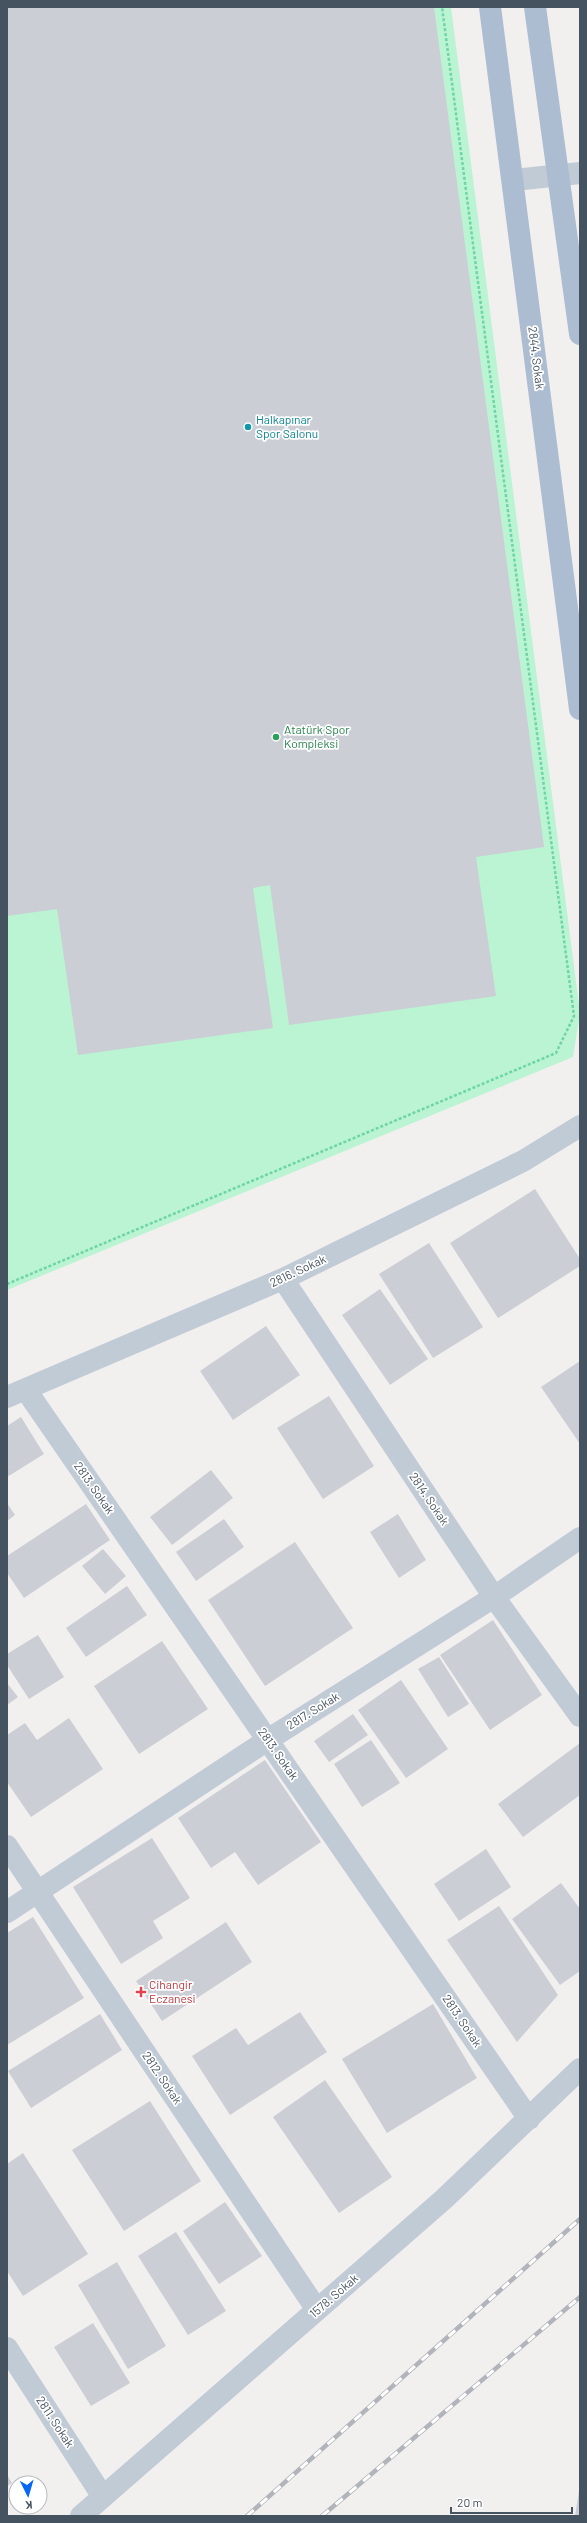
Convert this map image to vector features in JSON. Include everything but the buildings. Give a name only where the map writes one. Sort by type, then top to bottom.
[{"type":"main road","name":"2844. Sokak","points":[[490,7],[514,180],[580,710]]},
{"type":"main road","points":[[535,7],[580,334]]},
{"type":"street","points":[[514,180],[580,173]]},
{"type":"street","name":"2816. Sokak","points":[[17,1394],[283,1279],[523,1161],[580,1126]]},
{"type":"street","name":"2814. Sokak","points":[[283,1279],[494,1597],[580,1716]]},
{"type":"street","name":"2813. Sokak","points":[[17,1394],[268,1739],[528,2119]]},
{"type":"street","name":"2817. Sokak","points":[[7,1912],[268,1739],[494,1597],[580,1538]]},
{"type":"street","name":"2812. Sokak","points":[[7,1846],[317,2310]]},
{"type":"street","name":"1578. Sokak","points":[[81,2516],[444,2199],[580,2069]]},
{"type":"street","name":"2811. Sokak","points":[[7,2348],[103,2497]]},
{"type":"path","points":[[7,1284],[556,1053],[574,1016],[442,7]]},
{"type":"green space","name":"Atatürk Spor Kompleksi","points":[[7,7],[451,7],[580,1013],[573,1057],[7,1290]]},
{"type":"railway","points":[[247,2516],[580,2219]]},
{"type":"railway","points":[[322,2516],[580,2297]]},
{"type":"place","name":"Halkapınar Spor Salonu","points":[[248,427]]},
{"type":"place","name":"Atatürk Spor Kompleksi","points":[[276,737]]},
{"type":"place","name":"Cihangir Eczanesi","points":[[141,1992]]}]
